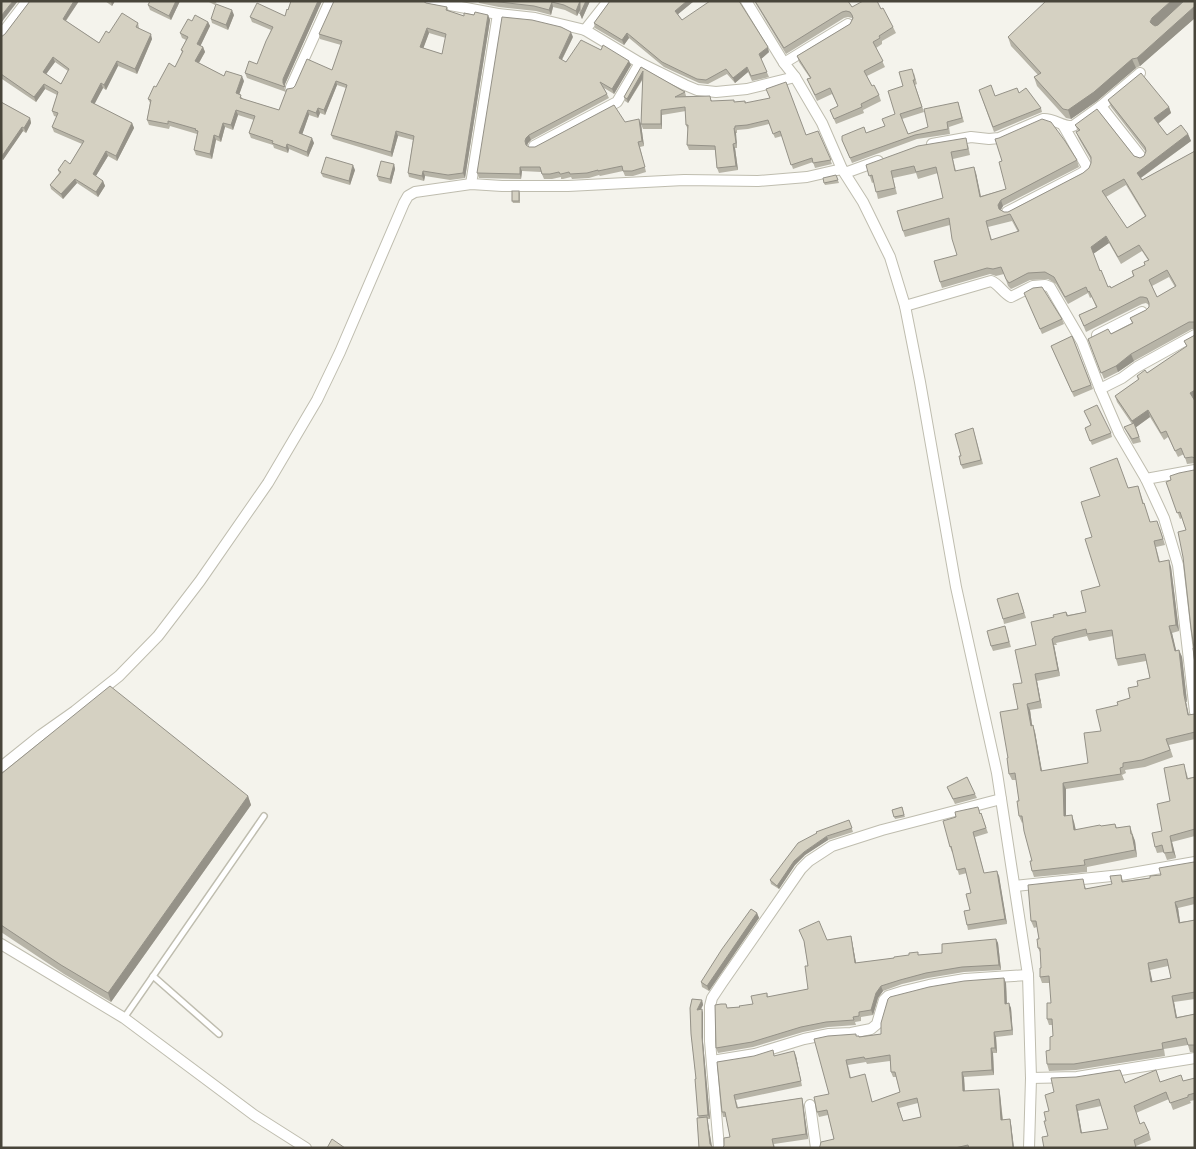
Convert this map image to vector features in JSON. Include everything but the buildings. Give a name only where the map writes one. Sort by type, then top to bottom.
[{"type":"street","points":[[1,35],[27,1]]},
{"type":"street","points":[[291,87],[330,1]]},
{"type":"street","points":[[429,1],[498,14],[536,18],[586,30],[640,63],[685,86],[697,90],[716,92],[747,89],[794,77]]},
{"type":"street","points":[[586,30],[608,1]]},
{"type":"street","points":[[746,1],[822,123],[843,171],[863,202],[890,257],[906,306],[956,587],[987,725],[1015,886],[1028,976],[1031,1078],[1029,1148]]},
{"type":"street","points":[[471,184],[498,14]]},
{"type":"street","points":[[784,63],[848,24]]},
{"type":"street","points":[[534,146],[617,102],[640,63]]},
{"type":"street","points":[[919,146],[971,137],[994,140],[1048,118],[1069,127],[1073,126],[1101,106],[1140,73]]},
{"type":"street","points":[[1101,106],[1142,158]]},
{"type":"street","points":[[1007,212],[1087,169],[1063,125]]},
{"type":"street","points":[[1,767],[119,676],[158,636],[200,581],[268,483],[317,400],[408,196],[415,192],[471,184],[568,186],[684,180],[758,180],[807,177],[843,171],[884,159]]},
{"type":"street","points":[[906,306],[991,281],[996,283],[1011,297],[1033,286],[1045,285],[1056,296],[1082,342],[1119,433],[1146,479],[1164,518],[1178,565],[1195,712]]},
{"type":"street","points":[[1082,342],[1145,310]]},
{"type":"street","points":[[1100,389],[1195,335]]},
{"type":"street","points":[[1146,479],[1195,470]]},
{"type":"street","points":[[719,1148],[710,1041],[710,1006],[712,998],[792,881],[809,861],[832,846],[890,827],[1001,799]]},
{"type":"street","points":[[1015,886],[1120,874],[1195,862]]},
{"type":"street","points":[[1,944],[124,1018],[254,1115],[306,1148]]},
{"type":"street","points":[[712,1061],[755,1054],[804,1039],[872,1029],[877,1024],[884,1000],[888,996],[904,990],[965,979],[1028,976]]},
{"type":"street","points":[[1031,1078],[1077,1077],[1195,1058]]},
{"type":"street","points":[[810,1106],[816,1148]]},
{"type":"lane","points":[[124,1018],[264,816]]},
{"type":"lane","points":[[153,976],[219,1034]]}]
